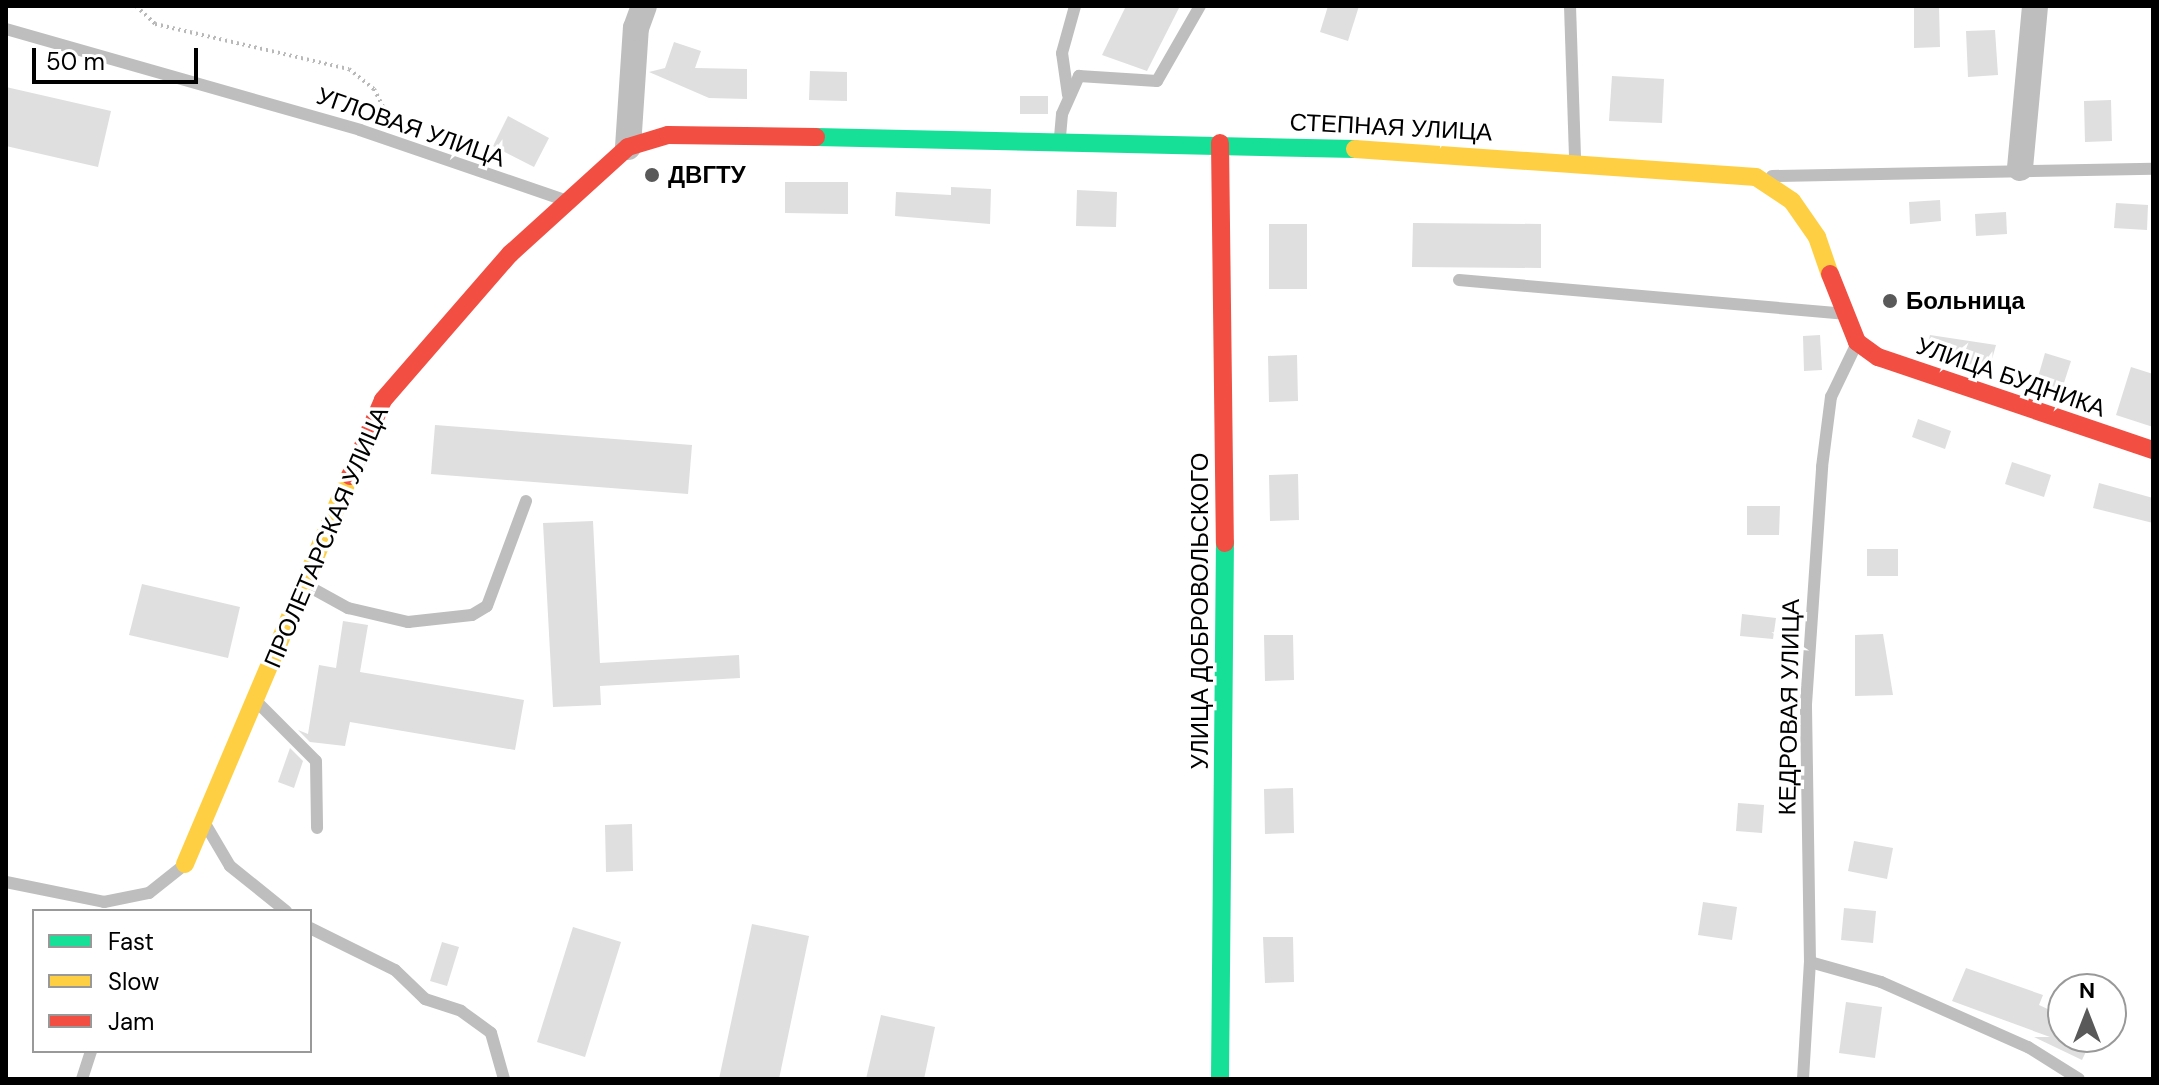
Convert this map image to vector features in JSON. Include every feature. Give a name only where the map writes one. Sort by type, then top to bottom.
[{"type":"street","points":[[628,147],[636,28],[644,6]]},
{"type":"street","points":[[2020,168],[2035,6]]},
{"type":"street","name":"СТЕПНАЯ УЛИЦА","points":[[628,147],[668,135],[1220,143],[1575,160],[1756,177]]},
{"type":"street","name":"УЛИЦА ДОБРОВОЛЬСКОГО","points":[[1220,143],[1226,582],[1220,1079]]},
{"type":"street","name":"ПРОЛЕТАРСКАЯ УЛИЦА","points":[[185,864],[308,586],[383,400],[510,254],[572,202],[628,147]]},
{"type":"street","points":[[1756,177],[1792,201],[1817,237],[1843,313],[1857,342]]},
{"type":"street","name":"УЛИЦА БУДНИКА","points":[[1857,342],[1878,357],[2153,450]]},
{"type":"lane","points":[[1060,140],[1068,95],[1062,53],[1075,6]]},
{"type":"lane","points":[[1068,95],[1079,76],[1092,73],[1157,81],[1200,6]]},
{"type":"lane","points":[[1570,6],[1575,160]]},
{"type":"lane","name":"УГЛОВАЯ УЛИЦА","points":[[6,29],[360,130],[406,151],[572,202]]},
{"type":"lane","name":"СТЕПНАЯ УЛИЦА","points":[[1756,177],[2020,168],[2153,169]]},
{"type":"lane","points":[[1459,280],[1843,313]]},
{"type":"lane","name":"КЕДРОВАЯ УЛИЦА","points":[[1803,1079],[1810,962],[1806,704],[1822,467],[1831,397],[1857,342]]},
{"type":"lane","points":[[308,586],[348,608],[408,622],[472,615],[487,606],[526,501]]},
{"type":"lane","points":[[255,700],[316,761],[317,828]]},
{"type":"lane","points":[[204,821],[230,866],[284,909]]},
{"type":"lane","points":[[6,882],[104,902],[149,893],[185,864]]},
{"type":"lane","points":[[312,929],[395,970],[425,999],[461,1011],[491,1033],[504,1079]]},
{"type":"lane","points":[[1810,962],[1895,988],[2028,1047],[2079,1079]]},
{"type":"lane","points":[[82,1079],[90,1053]]},
{"type":"path","points":[[136,6],[155,24],[349,69],[374,89],[406,151]]},
{"type":"building","points":[[1126,6],[1180,6],[1147,71],[1102,55]]},
{"type":"building","points":[[1328,6],[1359,6],[1348,41],[1320,32]]},
{"type":"building","points":[[1914,6],[1939,6],[1940,47],[1914,48]]},
{"type":"building","points":[[1995,30],[1998,75],[1968,77],[1966,31]]},
{"type":"building","points":[[674,42],[701,51],[695,68],[747,69],[747,99],[709,98],[649,72],[665,68]]},
{"type":"building","points":[[810,71],[847,72],[847,101],[809,100]]},
{"type":"building","points":[[1612,76],[1664,79],[1662,123],[1609,121]]},
{"type":"building","points":[[6,87],[111,111],[98,167],[6,146]]},
{"type":"building","points":[[1020,96],[1048,96],[1048,114],[1020,114]]},
{"type":"building","points":[[2111,100],[2112,141],[2085,142],[2084,101]]},
{"type":"building","points":[[508,116],[549,138],[534,167],[493,146]]},
{"type":"building","points":[[785,182],[848,182],[848,214],[785,213]]},
{"type":"building","points":[[951,187],[991,189],[990,224],[895,216],[896,192],[951,195]]},
{"type":"building","points":[[1077,190],[1117,192],[1116,227],[1076,226]]},
{"type":"building","points":[[1940,200],[1941,221],[1910,224],[1909,202]]},
{"type":"building","points":[[2116,203],[2148,205],[2147,230],[2114,228]]},
{"type":"building","points":[[2006,212],[2007,234],[1976,236],[1975,214]]},
{"type":"building","points":[[1413,223],[1541,224],[1541,268],[1412,267]]},
{"type":"building","points":[[1269,224],[1307,224],[1307,289],[1269,289]]},
{"type":"building","points":[[1820,335],[1822,370],[1804,371],[1803,336]]},
{"type":"building","points":[[1930,335],[1996,345],[1989,370],[1926,351]]},
{"type":"building","points":[[2045,353],[2071,361],[2061,392],[2036,384]]},
{"type":"building","points":[[1297,355],[1298,401],[1269,402],[1268,356]]},
{"type":"building","points":[[2131,367],[2153,374],[2153,427],[2116,415]]},
{"type":"building","points":[[1918,419],[1951,431],[1945,449],[1912,437]]},
{"type":"building","points":[[435,425],[692,445],[688,494],[431,474]]},
{"type":"building","points":[[2012,462],[2051,475],[2044,497],[2005,484]]},
{"type":"building","points":[[1298,474],[1299,520],[1270,521],[1269,475]]},
{"type":"building","points":[[2099,483],[2153,498],[2153,523],[2093,508]]},
{"type":"building","points":[[1747,506],[1780,506],[1779,535],[1747,535]]},
{"type":"building","points":[[593,521],[600,663],[739,655],[740,678],[600,686],[601,705],[553,707],[543,523]]},
{"type":"building","points":[[1867,549],[1898,549],[1898,576],[1867,576]]},
{"type":"building","points":[[142,584],[240,607],[228,658],[129,635]]},
{"type":"building","points":[[1742,614],[1776,618],[1773,639],[1740,636]]},
{"type":"building","points":[[343,621],[368,625],[360,672],[524,700],[515,750],[350,722],[345,746],[310,742],[298,730],[308,734],[319,665],[336,668]]},
{"type":"building","points":[[1883,634],[1893,695],[1855,696],[1855,635]]},
{"type":"building","points":[[1264,635],[1293,635],[1294,680],[1265,681]]},
{"type":"building","points":[[290,748],[303,761],[294,788],[278,782]]},
{"type":"building","points":[[1293,788],[1294,833],[1265,834],[1264,789]]},
{"type":"building","points":[[1738,803],[1764,805],[1762,833],[1736,831]]},
{"type":"building","points":[[632,824],[633,871],[606,872],[605,825]]},
{"type":"building","points":[[1854,841],[1893,848],[1887,879],[1848,871]]},
{"type":"building","points":[[1703,902],[1737,907],[1732,940],[1698,935]]},
{"type":"building","points":[[1844,908],[1876,911],[1873,943],[1841,940]]},
{"type":"building","points":[[752,924],[809,936],[779,1079],[719,1079]]},
{"type":"building","points":[[573,927],[621,942],[585,1057],[537,1042]]},
{"type":"building","points":[[1263,937],[1293,937],[1294,982],[1265,983]]},
{"type":"building","points":[[442,942],[459,947],[447,986],[430,981]]},
{"type":"building","points":[[1966,968],[2043,995],[2039,1005],[2047,1009],[2047,1036],[1952,1001]]},
{"type":"building","points":[[1846,1002],[1882,1007],[1875,1058],[1839,1053]]},
{"type":"building","points":[[881,1015],[935,1027],[924,1079],[866,1079]]},
{"type":"building","points":[[2034,1037],[2047,1037],[2047,1043]]},
{"type":"building","points":[[2067,1053],[2085,1053],[2082,1060]]},
{"type":"traffic: fast","points":[[816,137],[1355,149]]},
{"type":"traffic: fast","points":[[1220,1079],[1225,543]]},
{"type":"traffic: slow","points":[[1355,149],[1756,177],[1792,201],[1817,237],[1830,274]]},
{"type":"traffic: slow","points":[[185,864],[350,476]]},
{"type":"traffic: jam","points":[[350,476],[383,400],[510,254],[628,147],[668,135],[816,137]]},
{"type":"traffic: jam","points":[[1220,143],[1225,543]]},
{"type":"traffic: jam","points":[[1830,274],[1857,342],[1878,357],[2153,450]]},
{"type":"place","name":"ДВГТУ","points":[[652,175]]},
{"type":"place","name":"Больница","points":[[1890,301]]}]
